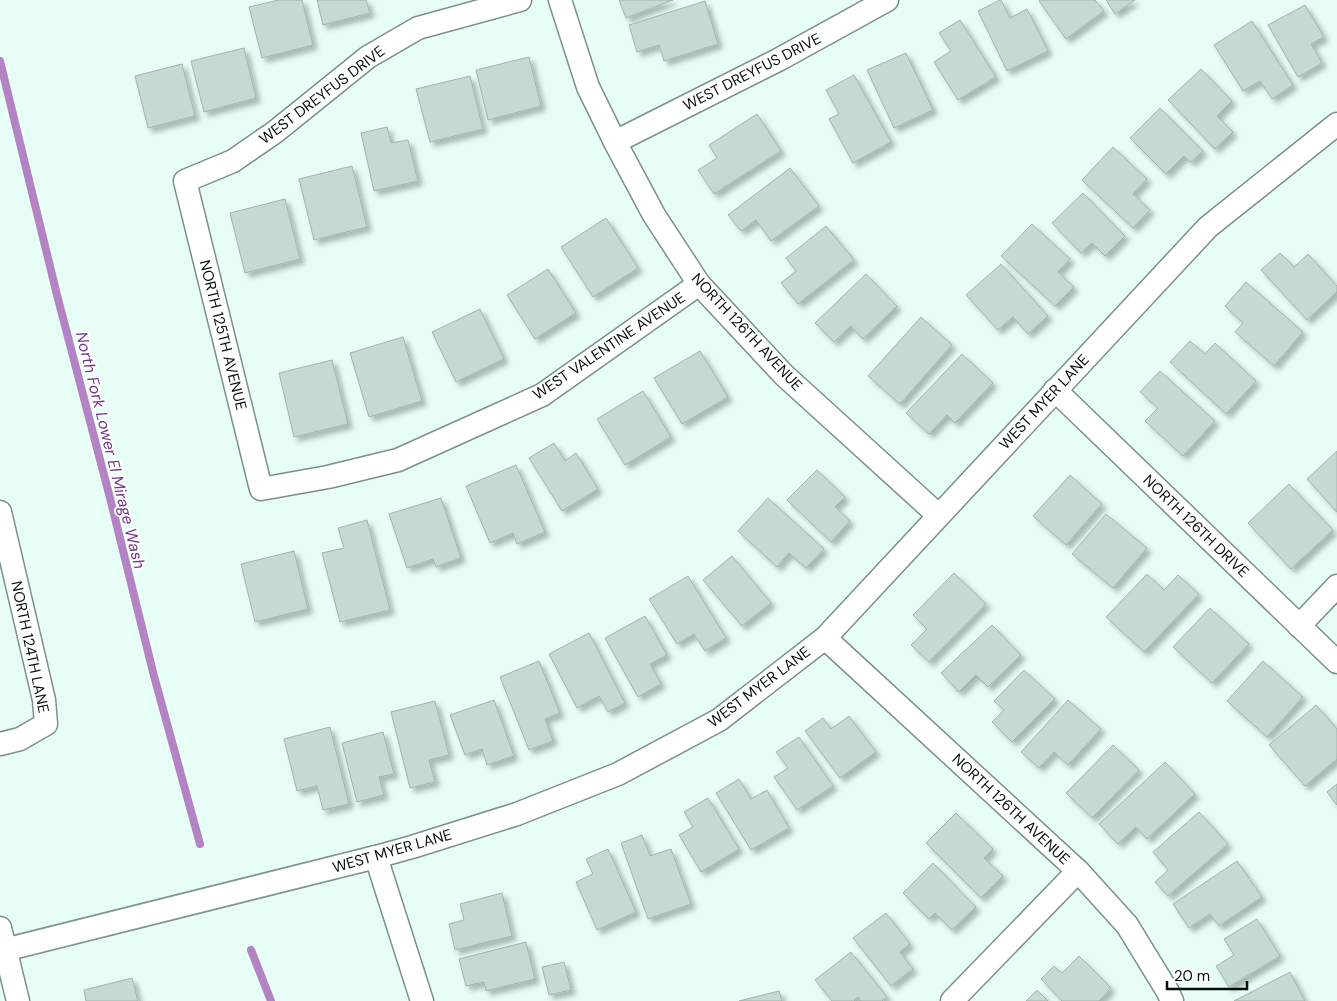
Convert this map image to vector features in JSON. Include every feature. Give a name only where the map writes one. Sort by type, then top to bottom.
[{"type":"street","name":"WEST DREYFUS DRIVE","points":[[185,181],[233,161],[275,132],[368,57],[418,28],[520,0]]},
{"type":"street","name":"NORTH 126TH AVENUE","points":[[560,0],[588,87],[654,215],[699,284],[784,375],[938,516]]},
{"type":"street","name":"WEST DREYFUS DRIVE","points":[[615,142],[778,60],[888,0]]},
{"type":"street","name":"WEST MYER LANE","points":[[2,943],[376,857],[412,847],[517,814],[618,774],[719,720],[825,638],[1208,227],[1337,124]]},
{"type":"street","name":"NORTH 125TH AVENUE","points":[[185,181],[262,490]]},
{"type":"street","name":"WEST VALENTINE AVENUE","points":[[262,490],[328,477],[398,460],[542,395],[699,284]]},
{"type":"street","name":"NORTH 126TH DRIVE","points":[[1055,390],[1337,662]]},
{"type":"street","name":"NORTH 124TH LANE","points":[[0,512],[44,700],[46,724],[20,739],[0,744]]},
{"type":"street","points":[[1299,626],[1337,586]]},
{"type":"street","name":"NORTH 126TH AVENUE","points":[[825,638],[1078,871],[1127,925],[1172,1001]]},
{"type":"street","points":[[376,857],[422,1001]]},
{"type":"street","points":[[952,1001],[1078,871]]},
{"type":"street","points":[[2,943],[18,1001]]},
{"type":"building","points":[[278,0],[302,0],[313,45],[262,58],[249,7]]},
{"type":"building","points":[[317,0],[366,0],[370,13],[323,25]]},
{"type":"building","points":[[619,0],[673,0],[626,18]]},
{"type":"building","points":[[1000,0],[1010,18],[1027,9],[1048,51],[1007,71],[978,11]]},
{"type":"building","points":[[1040,0],[1095,0],[1104,11],[1066,39]]},
{"type":"building","points":[[1106,0],[1135,0],[1115,14]]},
{"type":"building","points":[[705,1],[718,44],[664,61],[659,45],[637,52],[629,25]]},
{"type":"building","points":[[1305,5],[1324,37],[1311,44],[1322,63],[1298,77],[1268,25]]},
{"type":"building","points":[[960,20],[996,77],[958,100],[934,62],[951,51],[939,33]]},
{"type":"building","points":[[1252,21],[1293,85],[1272,99],[1260,81],[1243,91],[1214,45]]},
{"type":"building","points":[[244,48],[256,98],[204,112],[191,61]]},
{"type":"building","points":[[906,53],[933,110],[894,128],[867,70]]},
{"type":"building","points":[[529,57],[541,106],[488,120],[476,70]]},
{"type":"building","points":[[182,64],[195,116],[148,128],[135,76]]},
{"type":"building","points":[[1201,69],[1232,101],[1217,116],[1233,132],[1215,149],[1168,100]]},
{"type":"building","points":[[854,75],[891,142],[853,163],[829,119],[839,114],[826,90]]},
{"type":"building","points":[[470,76],[483,129],[430,142],[416,89]]},
{"type":"building","points":[[1160,108],[1203,151],[1191,162],[1184,156],[1166,174],[1130,138]]},
{"type":"building","points":[[757,114],[781,151],[714,194],[698,170],[717,158],[709,145]]},
{"type":"building","points":[[387,127],[391,143],[408,140],[418,181],[374,191],[361,133]]},
{"type":"building","points":[[1113,147],[1147,179],[1133,194],[1150,210],[1133,228],[1082,180]]},
{"type":"building","points":[[352,166],[367,227],[314,240],[299,179]]},
{"type":"building","points":[[790,168],[819,206],[771,241],[756,220],[741,231],[728,215]]},
{"type":"building","points":[[1083,193],[1125,236],[1105,256],[1092,243],[1081,253],[1052,223]]},
{"type":"building","points":[[285,199],[300,259],[245,273],[230,213]]},
{"type":"building","points":[[606,218],[638,268],[593,297],[561,247]]},
{"type":"building","points":[[1032,224],[1070,259],[1058,272],[1074,287],[1055,306],[1001,256]]},
{"type":"building","points":[[826,226],[854,260],[798,304],[781,283],[796,271],[786,258]]},
{"type":"building","points":[[1280,253],[1294,267],[1308,254],[1337,286],[1337,292],[1307,320],[1261,270]]},
{"type":"building","points":[[1001,264],[1048,316],[1028,334],[1013,317],[998,330],[966,295]]},
{"type":"building","points":[[548,269],[576,313],[535,339],[507,295]]},
{"type":"building","points":[[866,274],[897,306],[863,339],[851,326],[834,342],[815,323]]},
{"type":"building","points":[[1246,282],[1303,332],[1274,366],[1235,332],[1243,323],[1225,306]]},
{"type":"building","points":[[480,309],[504,359],[456,382],[432,332]]},
{"type":"building","points":[[921,317],[952,345],[900,404],[868,376]]},
{"type":"building","points":[[403,337],[422,401],[369,417],[350,353]]},
{"type":"building","points":[[1190,341],[1205,354],[1215,343],[1256,381],[1226,414],[1170,362]]},
{"type":"building","points":[[700,351],[728,397],[682,424],[654,378]]},
{"type":"building","points":[[962,354],[993,383],[955,423],[947,415],[929,434],[906,413]]},
{"type":"building","points":[[332,360],[348,424],[294,437],[279,373]]},
{"type":"building","points":[[1160,371],[1215,421],[1183,456],[1145,421],[1158,408],[1140,392]]},
{"type":"building","points":[[643,391],[671,437],[625,465],[597,419]]},
{"type":"building","points":[[554,443],[565,461],[576,453],[598,489],[562,511],[529,458]]},
{"type":"building","points":[[1337,451],[1337,512],[1307,479]]},
{"type":"building","points":[[516,465],[545,532],[517,544],[513,533],[490,543],[466,486]]},
{"type":"building","points":[[817,470],[845,497],[835,507],[850,521],[831,542],[787,500]]},
{"type":"building","points":[[1070,475],[1102,504],[1066,545],[1033,516]]},
{"type":"building","points":[[1289,484],[1333,530],[1291,569],[1248,523]]},
{"type":"building","points":[[441,498],[461,558],[436,567],[433,559],[407,568],[389,514]]},
{"type":"building","points":[[768,498],[824,549],[806,568],[789,553],[777,567],[738,531]]},
{"type":"building","points":[[1106,514],[1147,548],[1113,588],[1072,554]]},
{"type":"building","points":[[367,520],[390,610],[340,622],[322,553],[344,548],[338,528]]},
{"type":"building","points":[[294,551],[308,609],[255,622],[241,564]]},
{"type":"building","points":[[732,556],[771,603],[742,626],[703,580]]},
{"type":"building","points":[[954,573],[986,604],[929,662],[911,645],[927,629],[913,615]]},
{"type":"building","points":[[1147,574],[1164,590],[1178,575],[1199,594],[1144,652],[1106,617]]},
{"type":"building","points":[[688,576],[726,638],[705,651],[694,634],[677,644],[649,599]]},
{"type":"building","points":[[1210,608],[1249,644],[1212,683],[1173,647]]},
{"type":"building","points":[[645,616],[667,655],[650,664],[661,684],[638,697],[605,638]]},
{"type":"building","points":[[992,625],[1021,655],[988,687],[976,675],[959,692],[941,673]]},
{"type":"building","points":[[589,633],[625,703],[608,712],[599,696],[577,708],[549,654]]},
{"type":"building","points":[[539,661],[560,713],[545,719],[553,741],[529,750],[500,677]]},
{"type":"building","points":[[1263,661],[1303,697],[1267,737],[1227,701]]},
{"type":"building","points":[[1024,670],[1055,699],[1012,742],[992,722],[1004,710],[994,701]]},
{"type":"building","points":[[494,700],[514,756],[487,765],[482,749],[465,755],[450,715]]},
{"type":"building","points":[[1068,700],[1101,729],[1068,765],[1054,752],[1039,768],[1021,752]]},
{"type":"building","points":[[435,701],[449,755],[429,760],[435,782],[410,788],[391,712]]},
{"type":"building","points":[[1316,705],[1337,729],[1337,759],[1305,786],[1269,745]]},
{"type":"building","points":[[849,716],[876,752],[840,778],[805,731],[823,718],[831,729]]},
{"type":"building","points":[[330,727],[349,804],[323,810],[317,786],[297,791],[284,739]]},
{"type":"building","points":[[383,732],[394,774],[379,777],[384,795],[357,802],[342,743]]},
{"type":"building","points":[[799,737],[833,786],[797,810],[774,777],[788,768],[776,752]]},
{"type":"building","points":[[1113,745],[1139,770],[1092,818],[1066,793]]},
{"type":"building","points":[[1165,762],[1195,794],[1147,839],[1136,827],[1118,844],[1099,824]]},
{"type":"building","points":[[739,779],[751,799],[767,790],[789,828],[751,850],[716,793]]},
{"type":"building","points":[[1337,784],[1337,805],[1327,792]]},
{"type":"building","points":[[708,798],[739,849],[701,872],[679,835],[693,827],[684,812]]},
{"type":"building","points":[[1199,812],[1228,844],[1168,896],[1155,882],[1168,870],[1153,852]]},
{"type":"building","points":[[956,813],[993,849],[984,858],[1003,876],[981,898],[926,843]]},
{"type":"building","points":[[642,835],[650,856],[671,849],[691,904],[648,919],[621,843]]},
{"type":"building","points":[[608,849],[636,912],[597,930],[576,882],[593,874],[586,859]]},
{"type":"building","points":[[1237,861],[1262,897],[1219,926],[1210,914],[1189,928],[1173,904]]},
{"type":"building","points":[[933,863],[976,907],[952,930],[935,913],[929,919],[903,893]]},
{"type":"building","points":[[502,893],[512,936],[455,950],[449,924],[464,920],[460,904]]},
{"type":"building","points":[[886,913],[910,944],[900,952],[913,969],[891,986],[853,938]]},
{"type":"building","points":[[1257,919],[1280,956],[1229,987],[1216,966],[1234,955],[1224,939]]},
{"type":"building","points":[[526,942],[535,979],[486,991],[484,982],[466,986],[459,959]]},
{"type":"building","points":[[851,952],[887,997],[882,1001],[861,1001],[858,997],[854,1001],[832,1001],[815,980]]},
{"type":"building","points":[[1079,956],[1111,988],[1099,1001],[1062,1001],[1041,979],[1054,966],[1062,973]]},
{"type":"building","points":[[564,962],[571,990],[549,995],[542,967]]},
{"type":"building","points":[[1290,972],[1305,1001],[1234,1001]]},
{"type":"building","points":[[132,978],[138,1001],[86,1001],[84,990]]},
{"type":"building","points":[[1037,990],[1048,1001],[1026,1001]]},
{"type":"building","points":[[779,991],[782,1001],[739,1001]]},
{"type":"waterway","name":"North Fork Lower El Mirage Wash","points":[[0,61],[57,295],[154,676],[200,844]]},
{"type":"waterway","name":"North Fork Lower El Mirage Wash","points":[[251,950],[271,1001]]}]
